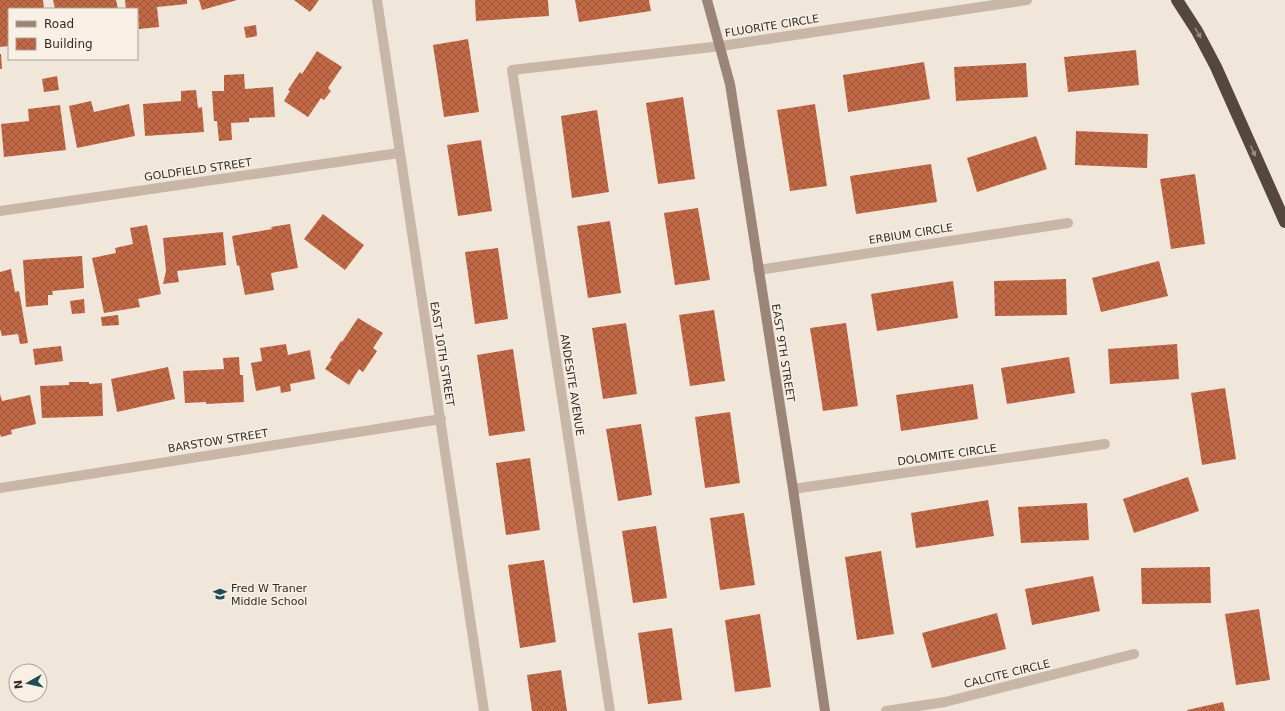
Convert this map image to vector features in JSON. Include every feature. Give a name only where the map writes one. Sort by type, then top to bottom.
[{"type":"highway","points":[[1177,0],[1197,31],[1216,67],[1285,222]]},
{"type":"street","name":"EAST 10TH STREET","points":[[377,0],[484,711]]},
{"type":"street","name":"EAST 9TH STREET","points":[[707,0],[730,84],[793,489],[825,711]]},
{"type":"street","name":"FLUORITE CIRCLE","points":[[520,69],[720,46],[1027,0]]},
{"type":"street","name":"ANDESITE AVENUE","points":[[520,69],[512,70],[610,711]]},
{"type":"street","name":"GOLDFIELD STREET","points":[[0,211],[399,153]]},
{"type":"street","name":"ERBIUM CIRCLE","points":[[758,270],[1068,223]]},
{"type":"street","name":"BARSTOW STREET","points":[[0,488],[441,419]]},
{"type":"street","name":"DOLOMITE CIRCLE","points":[[793,489],[1105,444]]},
{"type":"street","name":"CALCITE CIRCLE","points":[[886,711],[945,702],[1134,654]]},
{"type":"building","points":[[0,0],[43,0],[44,8],[8,8],[8,46],[0,47]]},
{"type":"building","points":[[53,0],[116,0],[118,8],[55,8]]},
{"type":"building","points":[[125,0],[187,0],[187,4],[157,7],[159,27],[139,29],[138,8],[126,8]]},
{"type":"building","points":[[199,0],[237,0],[202,10]]},
{"type":"building","points":[[294,0],[319,0],[310,12]]},
{"type":"building","points":[[475,0],[548,0],[549,16],[476,21]]},
{"type":"building","points":[[575,0],[649,0],[651,11],[579,22]]},
{"type":"building","points":[[256,25],[257,36],[246,38],[244,27]]},
{"type":"building","points":[[468,39],[479,112],[444,117],[433,45]]},
{"type":"building","points":[[1136,50],[1139,85],[1068,92],[1064,57]]},
{"type":"building","points":[[317,51],[342,67],[328,88],[331,91],[324,100],[321,98],[308,117],[284,101],[290,91],[288,90],[300,72],[302,74]]},
{"type":"building","points":[[1,54],[2,69],[0,69]]},
{"type":"building","points":[[924,62],[930,99],[848,112],[843,75]]},
{"type":"building","points":[[1026,63],[1028,97],[956,101],[954,67]]},
{"type":"building","points":[[244,74],[245,89],[273,87],[275,117],[249,118],[249,122],[231,123],[232,140],[219,141],[217,121],[214,121],[212,91],[224,91],[224,75]]},
{"type":"building","points":[[57,76],[59,90],[44,92],[42,79]]},
{"type":"building","points":[[196,90],[198,108],[202,107],[204,132],[145,136],[143,104],[181,101],[181,91]]},
{"type":"building","points":[[683,97],[695,179],[658,184],[646,103]]},
{"type":"building","points":[[91,101],[94,112],[129,104],[135,136],[77,148],[69,106]]},
{"type":"building","points":[[815,104],[827,186],[790,191],[777,110]]},
{"type":"building","points":[[60,105],[66,150],[4,157],[1,124],[29,121],[28,109]]},
{"type":"building","points":[[597,110],[609,192],[572,198],[561,116]]},
{"type":"building","points":[[1076,131],[1148,134],[1147,168],[1075,165]]},
{"type":"building","points":[[1036,136],[1047,169],[977,192],[967,158]]},
{"type":"building","points":[[481,140],[492,211],[458,216],[447,145]]},
{"type":"building","points":[[931,164],[937,202],[856,214],[850,176]]},
{"type":"building","points":[[1195,174],[1205,244],[1171,249],[1160,179]]},
{"type":"building","points":[[698,208],[710,280],[675,285],[664,213]]},
{"type":"building","points":[[323,214],[364,245],[345,270],[304,239]]},
{"type":"building","points":[[610,221],[621,293],[588,298],[577,226]]},
{"type":"building","points":[[290,224],[298,268],[271,273],[274,290],[245,295],[239,265],[237,266],[232,236],[272,229],[271,227]]},
{"type":"building","points":[[147,225],[161,294],[138,299],[140,307],[104,313],[92,258],[116,253],[115,248],[133,244],[130,228]]},
{"type":"building","points":[[223,232],[226,265],[177,271],[179,282],[163,284],[166,271],[163,238]]},
{"type":"building","points":[[498,248],[508,319],[475,324],[465,252]]},
{"type":"building","points":[[82,256],[84,288],[52,291],[53,295],[48,295],[48,305],[26,307],[23,260]]},
{"type":"building","points":[[1159,261],[1168,296],[1101,312],[1092,278]]},
{"type":"building","points":[[11,269],[15,292],[19,291],[28,343],[20,344],[18,334],[2,336],[0,329],[0,272]]},
{"type":"building","points":[[1066,279],[1067,315],[995,316],[994,281]]},
{"type":"building","points":[[953,281],[958,318],[877,331],[871,294]]},
{"type":"building","points":[[84,299],[85,313],[72,314],[70,301]]},
{"type":"building","points":[[714,310],[725,381],[690,386],[679,315]]},
{"type":"building","points":[[118,315],[119,325],[102,326],[101,317]]},
{"type":"building","points":[[358,318],[383,333],[373,348],[377,351],[363,372],[359,369],[349,385],[325,369],[341,341],[342,342]]},
{"type":"building","points":[[626,323],[637,394],[603,399],[592,328]]},
{"type":"building","points":[[846,323],[858,406],[823,411],[810,328]]},
{"type":"building","points":[[286,344],[288,355],[310,350],[315,379],[290,384],[291,391],[281,393],[280,386],[256,391],[251,363],[262,361],[260,348]]},
{"type":"building","points":[[1177,344],[1179,379],[1110,384],[1108,349]]},
{"type":"building","points":[[61,346],[63,361],[35,365],[33,349]]},
{"type":"building","points":[[513,349],[525,431],[489,436],[477,355]]},
{"type":"building","points":[[239,357],[240,375],[243,375],[244,402],[206,404],[206,402],[185,403],[183,371],[224,369],[223,358]]},
{"type":"building","points":[[1069,357],[1075,393],[1007,404],[1001,368]]},
{"type":"building","points":[[168,367],[175,399],[117,412],[111,379]]},
{"type":"building","points":[[69,382],[89,382],[89,384],[102,383],[103,416],[42,418],[40,386],[69,385]]},
{"type":"building","points":[[973,384],[978,419],[901,431],[896,395]]},
{"type":"building","points":[[1225,388],[1236,459],[1202,465],[1191,393]]},
{"type":"building","points":[[0,394],[2,401],[30,395],[36,424],[11,430],[12,434],[1,437]]},
{"type":"building","points":[[730,412],[740,483],[705,488],[695,417]]},
{"type":"building","points":[[641,424],[652,495],[618,501],[606,429]]},
{"type":"building","points":[[530,458],[540,530],[506,535],[496,463]]},
{"type":"building","points":[[1188,477],[1199,511],[1134,533],[1123,499]]},
{"type":"building","points":[[988,500],[994,536],[916,548],[911,513]]},
{"type":"building","points":[[1087,503],[1089,540],[1021,543],[1018,507]]},
{"type":"building","points":[[744,513],[755,585],[720,590],[710,518]]},
{"type":"building","points":[[656,526],[667,598],[633,603],[622,531]]},
{"type":"building","points":[[881,551],[894,634],[857,640],[845,557]]},
{"type":"building","points":[[544,560],[556,642],[520,648],[508,565]]},
{"type":"building","points":[[1210,567],[1211,603],[1142,604],[1141,568]]},
{"type":"building","points":[[1093,576],[1100,611],[1032,625],[1025,589]]},
{"type":"building","points":[[1259,609],[1270,680],[1236,685],[1225,614]]},
{"type":"building","points":[[997,613],[1006,649],[932,668],[922,633]]},
{"type":"building","points":[[760,614],[771,687],[735,692],[725,620]]},
{"type":"building","points":[[672,628],[682,700],[648,704],[638,633]]},
{"type":"building","points":[[561,670],[567,711],[532,711],[527,675]]},
{"type":"building","points":[[1223,702],[1225,711],[1187,711],[1187,710]]},
{"type":"place","name":"Fred W Traner Middle School","points":[[220,594]]}]
